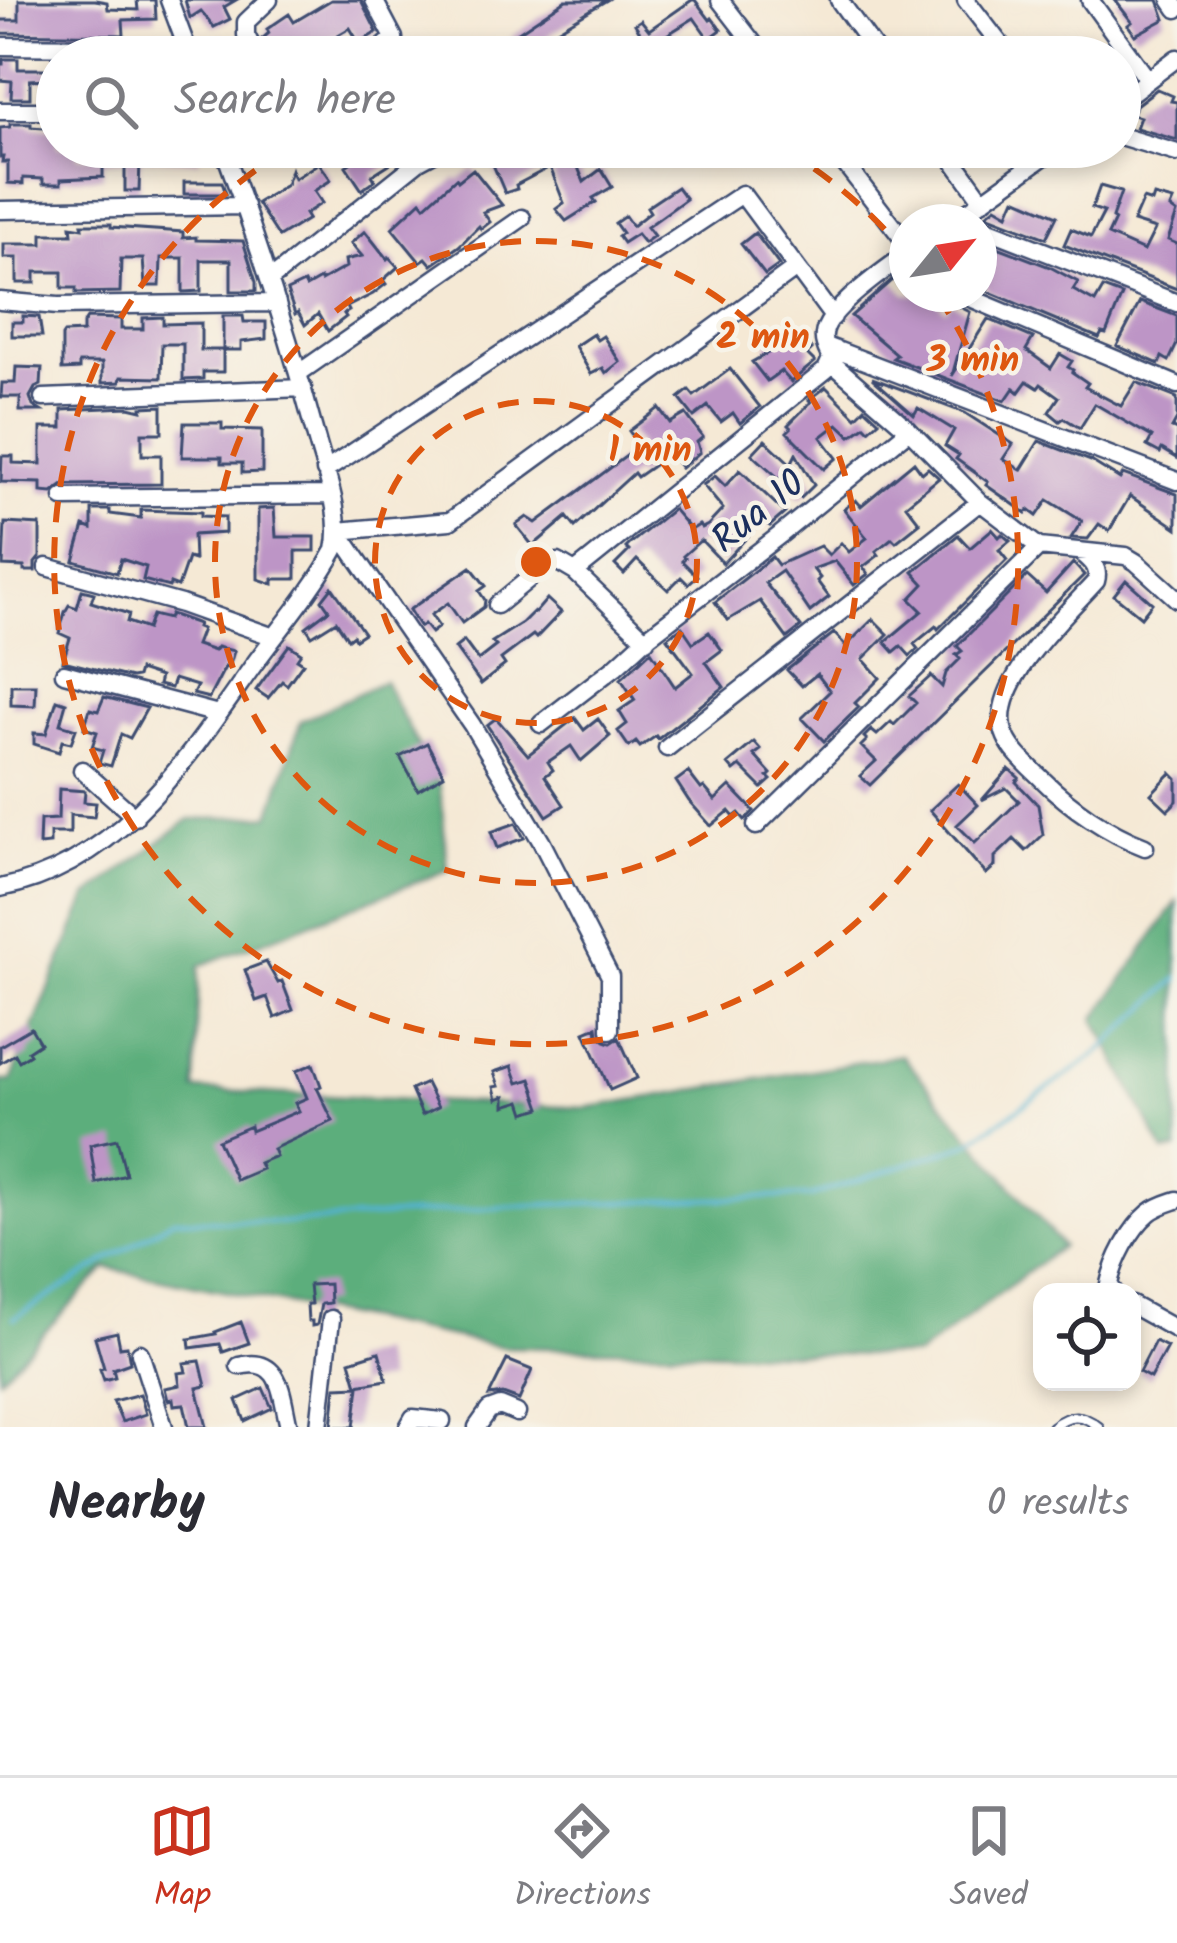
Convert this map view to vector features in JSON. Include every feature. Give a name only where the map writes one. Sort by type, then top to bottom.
[{"type":"street","points":[[169,0],[182,36]]},
{"type":"street","points":[[246,36],[246,22],[268,0]]},
{"type":"street","points":[[374,0],[393,36]]},
{"type":"street","points":[[720,0],[748,36]]},
{"type":"street","points":[[839,0],[865,36]]},
{"type":"street","points":[[966,0],[994,36]]},
{"type":"street","points":[[1090,0],[1116,36]]},
{"type":"street","points":[[1171,0],[1177,9]]},
{"type":"street","points":[[0,46],[36,47]]},
{"type":"street","points":[[1141,85],[1177,58]]},
{"type":"street","points":[[1141,70],[1148,80]]},
{"type":"street","points":[[0,111],[36,110]]},
{"type":"street","points":[[1141,142],[1177,153]]},
{"type":"street","points":[[231,168],[301,380],[338,530],[472,725],[542,841],[610,976],[610,1030]]},
{"type":"street","points":[[270,280],[410,168]]},
{"type":"street","points":[[848,168],[889,221]]},
{"type":"street","points":[[959,168],[983,201]]},
{"type":"street","points":[[979,204],[1028,168]]},
{"type":"street","points":[[325,471],[742,194],[833,317]]},
{"type":"street","points":[[0,210],[245,206]]},
{"type":"street","points":[[43,398],[301,380],[522,218]]},
{"type":"street","points":[[997,233],[1177,303]]},
{"type":"street","points":[[338,530],[450,521],[795,269]]},
{"type":"street","points":[[575,572],[826,370],[824,331],[833,317],[889,273]]},
{"type":"street","points":[[0,301],[58,306],[277,304]]},
{"type":"street","points":[[997,309],[1173,383],[1177,362]]},
{"type":"street","points":[[828,354],[980,502],[1039,548],[1126,556],[1175,594]]},
{"type":"street","points":[[828,354],[1177,481]]},
{"type":"street","name":"Rua 10","points":[[541,724],[909,430]]},
{"type":"street","points":[[63,498],[331,495]]},
{"type":"street","points":[[667,748],[980,502]]},
{"type":"street","points":[[0,888],[71,862],[136,818],[331,558],[338,530]]},
{"type":"street","points":[[756,826],[1039,548]]},
{"type":"street","points":[[1081,552],[1099,572],[1096,581],[1025,661],[1004,700],[1001,719],[1014,748],[1058,795],[1144,847]]},
{"type":"street","points":[[497,605],[547,564],[558,562],[575,572],[646,640]]},
{"type":"street","points":[[47,567],[181,604],[274,637]]},
{"type":"street","points":[[64,673],[218,714]]},
{"type":"street","points":[[82,770],[136,818]]},
{"type":"street","points":[[1109,1283],[1130,1235],[1149,1213],[1172,1206]]},
{"type":"street","points":[[1141,1310],[1177,1330]]},
{"type":"street","points":[[320,1427],[331,1319]]},
{"type":"street","points":[[140,1353],[164,1427]]},
{"type":"street","points":[[238,1366],[255,1362],[277,1377],[289,1427]]},
{"type":"street","points":[[478,1427],[489,1410],[500,1406],[517,1413]]},
{"type":"street","points":[[408,1427],[413,1418],[442,1421]]},
{"type":"lane","points":[[1052,1427],[1073,1415],[1085,1416],[1099,1427]]},
{"type":"green space","points":[[384,681],[440,787],[448,870],[199,966],[195,1090],[585,1108],[902,1055],[1062,1246],[917,1356],[503,1347],[106,1268],[0,1378],[0,1081],[11,1081],[87,897],[188,820],[270,815],[301,721]]},
{"type":"green space","points":[[1177,902],[1177,1150],[1164,1152],[1095,1019]]},
{"type":"building","points":[[19,0],[95,0],[107,2],[108,9],[138,10],[137,0],[155,0],[156,19],[123,20],[124,35],[0,33],[0,20],[19,20]]},
{"type":"building","points":[[185,0],[236,0],[224,7],[230,19],[214,27],[201,11],[190,18]]},
{"type":"building","points":[[331,0],[361,0],[377,32],[355,36],[350,28],[336,36],[266,36],[267,29],[289,14],[294,22]]},
{"type":"building","points":[[566,0],[607,0],[547,36],[512,36]]},
{"type":"building","points":[[695,0],[721,30],[707,36],[694,18],[665,36],[642,36],[635,24],[641,20],[649,30]]},
{"type":"building","points":[[1115,0],[1158,0],[1165,19],[1135,35],[1128,25],[1132,22]]},
{"type":"building","points":[[3,59],[18,59],[18,69],[36,69],[36,80],[30,80],[30,98],[11,98],[12,81],[0,80]]},
{"type":"building","points":[[1157,89],[1173,96],[1177,140],[1141,129],[1141,101]]},
{"type":"building","points":[[36,127],[36,168],[103,168],[103,177],[61,179],[61,184],[23,178],[23,184],[8,183],[8,162],[0,157],[0,128]]},
{"type":"building","points":[[125,168],[140,168],[139,191],[125,191]]},
{"type":"building","points":[[311,168],[323,168],[331,180],[314,191],[322,203],[305,214],[308,219],[279,237],[257,203],[286,185],[291,170],[294,179]]},
{"type":"building","points":[[347,168],[383,168],[372,175],[375,180],[362,190]]},
{"type":"building","points":[[494,168],[548,168],[516,185],[517,189],[505,193]]},
{"type":"building","points":[[550,168],[578,168],[584,182],[601,169],[612,187],[566,221],[556,209],[564,203]]},
{"type":"building","points":[[473,169],[502,205],[483,212],[490,222],[432,265],[426,258],[420,262],[392,228],[421,201],[425,206]]},
{"type":"building","points":[[184,182],[222,182],[226,194],[184,194]]},
{"type":"building","points":[[1100,186],[1121,192],[1108,235],[1144,251],[1155,229],[1133,222],[1143,199],[1152,202],[1154,196],[1173,201],[1170,208],[1177,213],[1168,240],[1177,244],[1177,289],[1064,245],[1071,229],[1091,237],[1104,212],[1092,208]]},
{"type":"building","points":[[677,187],[686,199],[647,227],[654,236],[644,243],[637,234],[623,243],[615,223],[625,216],[632,226],[650,212],[647,207]]},
{"type":"building","points":[[1015,198],[1057,216],[1046,238],[997,219],[997,208],[1008,214]]},
{"type":"building","points":[[82,224],[183,232],[183,238],[196,240],[243,241],[256,291],[231,291],[231,260],[201,260],[201,291],[183,292],[183,258],[161,258],[160,286],[145,286],[143,259],[121,259],[120,292],[76,293],[76,288],[62,288],[62,272],[35,272],[35,283],[17,283],[17,258],[4,258],[4,244],[42,244],[42,234],[72,234],[71,226],[83,228]]},
{"type":"building","points":[[365,231],[398,267],[383,280],[386,284],[347,307],[346,317],[328,331],[318,314],[305,325],[295,314],[287,291],[321,281],[346,267],[345,260],[362,256],[351,243]]},
{"type":"building","points":[[755,233],[779,265],[765,275],[741,244]]},
{"type":"building","points":[[997,247],[1078,282],[1073,290],[1095,302],[1103,288],[1122,295],[1106,334],[1099,338],[997,295]]},
{"type":"building","points":[[889,283],[889,312],[970,312],[952,376],[988,319],[1033,338],[1026,350],[1051,368],[1060,354],[1072,361],[1068,367],[1088,383],[1085,387],[1121,406],[1136,382],[1177,398],[1172,428],[1177,430],[1177,458],[1147,446],[1152,437],[1095,404],[1080,428],[1064,418],[1060,421],[1049,412],[1059,397],[1041,384],[1038,388],[1027,381],[1005,401],[893,358],[897,355],[851,316]]},
{"type":"building","points":[[1140,302],[1177,316],[1177,344],[1169,361],[1162,357],[1159,364],[1117,346]]},
{"type":"building","points":[[23,316],[39,317],[42,336],[12,336],[12,322],[23,322]]},
{"type":"building","points":[[223,316],[266,322],[266,339],[241,342],[241,350],[223,350]]},
{"type":"building","points":[[163,317],[163,324],[201,323],[201,350],[223,350],[223,372],[203,372],[203,379],[183,380],[183,344],[162,344],[161,378],[121,377],[120,382],[102,383],[102,363],[79,363],[79,369],[62,370],[62,336],[83,332],[87,318],[121,319],[121,329],[143,329],[143,318]]},
{"type":"building","points":[[795,332],[812,349],[807,354],[815,362],[791,382],[781,371],[767,381],[752,362],[768,353],[767,343],[775,337],[781,344]]},
{"type":"building","points":[[593,334],[597,340],[603,336],[620,362],[606,373],[603,368],[591,374],[575,346]]},
{"type":"building","points":[[16,367],[42,368],[41,385],[30,397],[41,411],[20,411],[20,397],[1,397],[2,383],[15,383]]},
{"type":"building","points":[[730,369],[760,407],[740,423],[733,413],[721,422],[708,406],[694,417],[679,398],[689,390],[694,396]]},
{"type":"building","points":[[872,378],[965,413],[1013,444],[1003,459],[1021,470],[1039,441],[1091,461],[1120,479],[1123,474],[1177,494],[1177,528],[1130,496],[1109,531],[1099,524],[1088,539],[1071,538],[1082,521],[1048,500],[1037,516],[1029,510],[1026,513],[956,459],[959,455],[945,446],[954,430],[918,408],[914,415]]},
{"type":"building","points":[[826,387],[856,417],[865,408],[879,421],[851,436],[838,424],[821,437],[837,458],[824,469],[787,432],[809,400]]},
{"type":"building","points":[[162,406],[162,433],[142,433],[142,455],[161,455],[161,484],[63,485],[52,493],[41,492],[41,483],[1,482],[2,456],[13,456],[13,463],[41,464],[41,428],[62,428],[62,410]]},
{"type":"building","points":[[659,408],[670,423],[686,414],[703,437],[697,442],[700,452],[681,468],[670,454],[637,477],[634,473],[575,527],[567,517],[533,546],[516,525],[527,517],[536,523],[640,446],[629,431]]},
{"type":"building","points":[[184,423],[262,430],[262,472],[242,473],[242,463],[222,463],[222,457],[182,457]]},
{"type":"building","points":[[765,440],[791,464],[796,454],[814,485],[801,498],[752,454]]},
{"type":"building","points":[[914,462],[922,473],[928,468],[939,478],[906,505],[920,523],[876,551],[879,555],[863,567],[868,574],[854,585],[835,561],[813,569],[829,597],[810,612],[782,571],[765,583],[801,627],[787,638],[760,601],[728,620],[715,602],[772,557],[778,565],[820,546],[829,555],[841,543],[849,552],[867,538],[844,509],[856,500],[861,506]]},
{"type":"building","points":[[740,470],[785,513],[770,526],[763,520],[723,563],[701,540],[682,561],[697,576],[688,584],[681,577],[668,590],[637,560],[624,574],[615,565],[631,543],[673,509],[691,530],[708,525],[723,509],[703,485],[715,476],[725,486]]},
{"type":"building","points":[[274,508],[276,537],[315,537],[315,551],[296,551],[296,579],[273,579],[273,584],[258,579],[258,509]]},
{"type":"building","points":[[92,510],[141,518],[141,510],[201,512],[201,516],[225,517],[225,533],[193,535],[194,560],[188,558],[178,587],[169,587],[143,580],[146,567],[121,559],[117,573],[74,561],[84,526],[92,529]]},
{"type":"building","points":[[5,523],[40,525],[35,571],[3,566]]},
{"type":"building","points":[[992,529],[1010,541],[999,550],[1007,560],[938,629],[936,626],[914,644],[918,649],[910,656],[901,646],[894,652],[885,642],[922,611],[910,599],[924,584],[913,572],[958,535],[970,548]]},
{"type":"building","points":[[1073,563],[1084,575],[870,785],[860,776],[876,761],[861,746],[871,730],[877,735],[891,722],[894,725],[916,703],[909,696],[931,676],[942,687],[946,673],[960,659],[956,655],[962,651],[957,646],[1027,576],[1046,593]]},
{"type":"building","points":[[471,567],[486,586],[479,591],[484,607],[462,623],[448,603],[431,615],[439,627],[431,633],[424,624],[420,627],[409,610]]},
{"type":"building","points":[[1126,580],[1152,603],[1141,617],[1114,595]]},
{"type":"building","points":[[332,587],[364,633],[355,639],[353,635],[348,639],[336,621],[312,636],[306,627],[329,610],[322,600]]},
{"type":"building","points":[[82,590],[94,593],[91,602],[129,614],[127,622],[147,629],[152,615],[168,619],[170,614],[198,624],[202,629],[196,645],[234,651],[209,698],[193,694],[197,686],[174,679],[171,688],[158,685],[160,677],[139,670],[131,678],[63,661],[70,638],[59,633],[65,612],[69,605],[77,608]]},
{"type":"building","points":[[547,599],[561,612],[536,638],[533,635],[501,659],[505,665],[481,684],[455,648],[464,641],[478,660],[496,646],[492,642],[535,613]]},
{"type":"building","points":[[873,619],[888,634],[863,659],[880,678],[824,741],[802,718],[830,691],[817,674],[802,686],[787,670],[834,633],[846,646]]},
{"type":"building","points":[[682,627],[693,643],[709,632],[722,650],[706,662],[724,687],[658,739],[629,747],[618,731],[627,724],[619,711],[635,700],[621,679],[651,651],[675,687],[693,673],[667,638]]},
{"type":"building","points":[[289,645],[301,653],[297,659],[303,663],[287,685],[282,681],[268,698],[256,690]]},
{"type":"building","points":[[11,685],[36,685],[35,706],[11,705]]},
{"type":"building","points":[[104,697],[147,708],[130,738],[121,734],[111,766],[99,763],[103,750],[92,747],[97,732],[84,728],[90,709],[98,711]]},
{"type":"building","points":[[57,700],[66,703],[60,724],[76,729],[71,743],[62,741],[59,752],[34,744],[34,733],[46,734]]},
{"type":"building","points":[[496,718],[528,755],[575,718],[584,730],[598,719],[610,736],[581,761],[571,746],[548,762],[553,770],[545,776],[564,805],[547,816],[487,725]]},
{"type":"building","points":[[754,742],[761,750],[754,755],[771,774],[762,788],[740,766],[734,771],[728,764]]},
{"type":"building","points":[[427,743],[444,775],[418,790],[400,757]]},
{"type":"building","points":[[1009,769],[1038,805],[1043,835],[1026,851],[1014,839],[986,874],[930,810],[958,784],[978,805],[957,825],[975,843],[1019,801],[1006,788],[982,800]]},
{"type":"building","points":[[688,772],[715,800],[730,786],[754,811],[745,820],[729,811],[711,826],[676,781]]},
{"type":"building","points":[[1171,773],[1177,779],[1177,801],[1168,810],[1151,794]]},
{"type":"building","points":[[59,789],[85,791],[84,802],[96,803],[94,817],[70,815],[70,833],[50,833],[50,844],[39,845],[40,820],[58,819]]},
{"type":"building","points":[[516,823],[524,838],[497,848],[491,832]]},
{"type":"building","points":[[266,962],[278,983],[282,981],[293,1010],[275,1018],[267,997],[256,1001],[245,970]]},
{"type":"building","points":[[597,1027],[605,1041],[619,1038],[637,1078],[610,1090],[585,1032]]},
{"type":"building","points":[[31,1028],[40,1043],[19,1061],[15,1054],[0,1063],[0,1046]]},
{"type":"building","points":[[313,1064],[321,1086],[317,1088],[333,1121],[273,1149],[276,1156],[259,1163],[262,1169],[236,1180],[218,1140],[299,1111],[295,1103],[307,1098],[296,1071]]},
{"type":"building","points":[[512,1066],[518,1083],[531,1079],[541,1108],[525,1113],[521,1101],[505,1106],[505,1096],[497,1099],[494,1072]]},
{"type":"building","points":[[426,1083],[438,1107],[422,1115],[411,1090]]},
{"type":"building","points":[[117,1139],[126,1175],[96,1183],[90,1145]]},
{"type":"building","points":[[329,1284],[330,1303],[321,1304],[317,1325],[312,1326],[308,1321],[309,1285]]},
{"type":"building","points":[[241,1322],[249,1343],[223,1352],[220,1344],[190,1348],[189,1339],[216,1334]]},
{"type":"building","points":[[117,1332],[120,1347],[127,1346],[130,1363],[113,1369],[115,1377],[104,1380],[95,1337]]},
{"type":"building","points":[[1155,1341],[1167,1347],[1150,1378],[1141,1368]]},
{"type":"building","points":[[379,1352],[387,1380],[357,1385],[350,1361]]},
{"type":"building","points":[[507,1360],[532,1370],[519,1400],[503,1394],[489,1396]]},
{"type":"building","points":[[200,1361],[206,1386],[197,1388],[207,1427],[189,1427],[184,1404],[168,1400],[165,1388],[180,1385],[178,1373],[186,1372],[184,1363]]},
{"type":"building","points":[[359,1386],[354,1427],[332,1427],[336,1387]]},
{"type":"building","points":[[263,1388],[272,1408],[245,1421],[237,1400]]},
{"type":"building","points":[[140,1394],[146,1414],[122,1422],[113,1401]]},
{"type":"waterway","points":[[14,1318],[174,1219],[291,1223],[533,1205],[811,1196],[967,1144],[1095,1056],[1177,979]]}]
